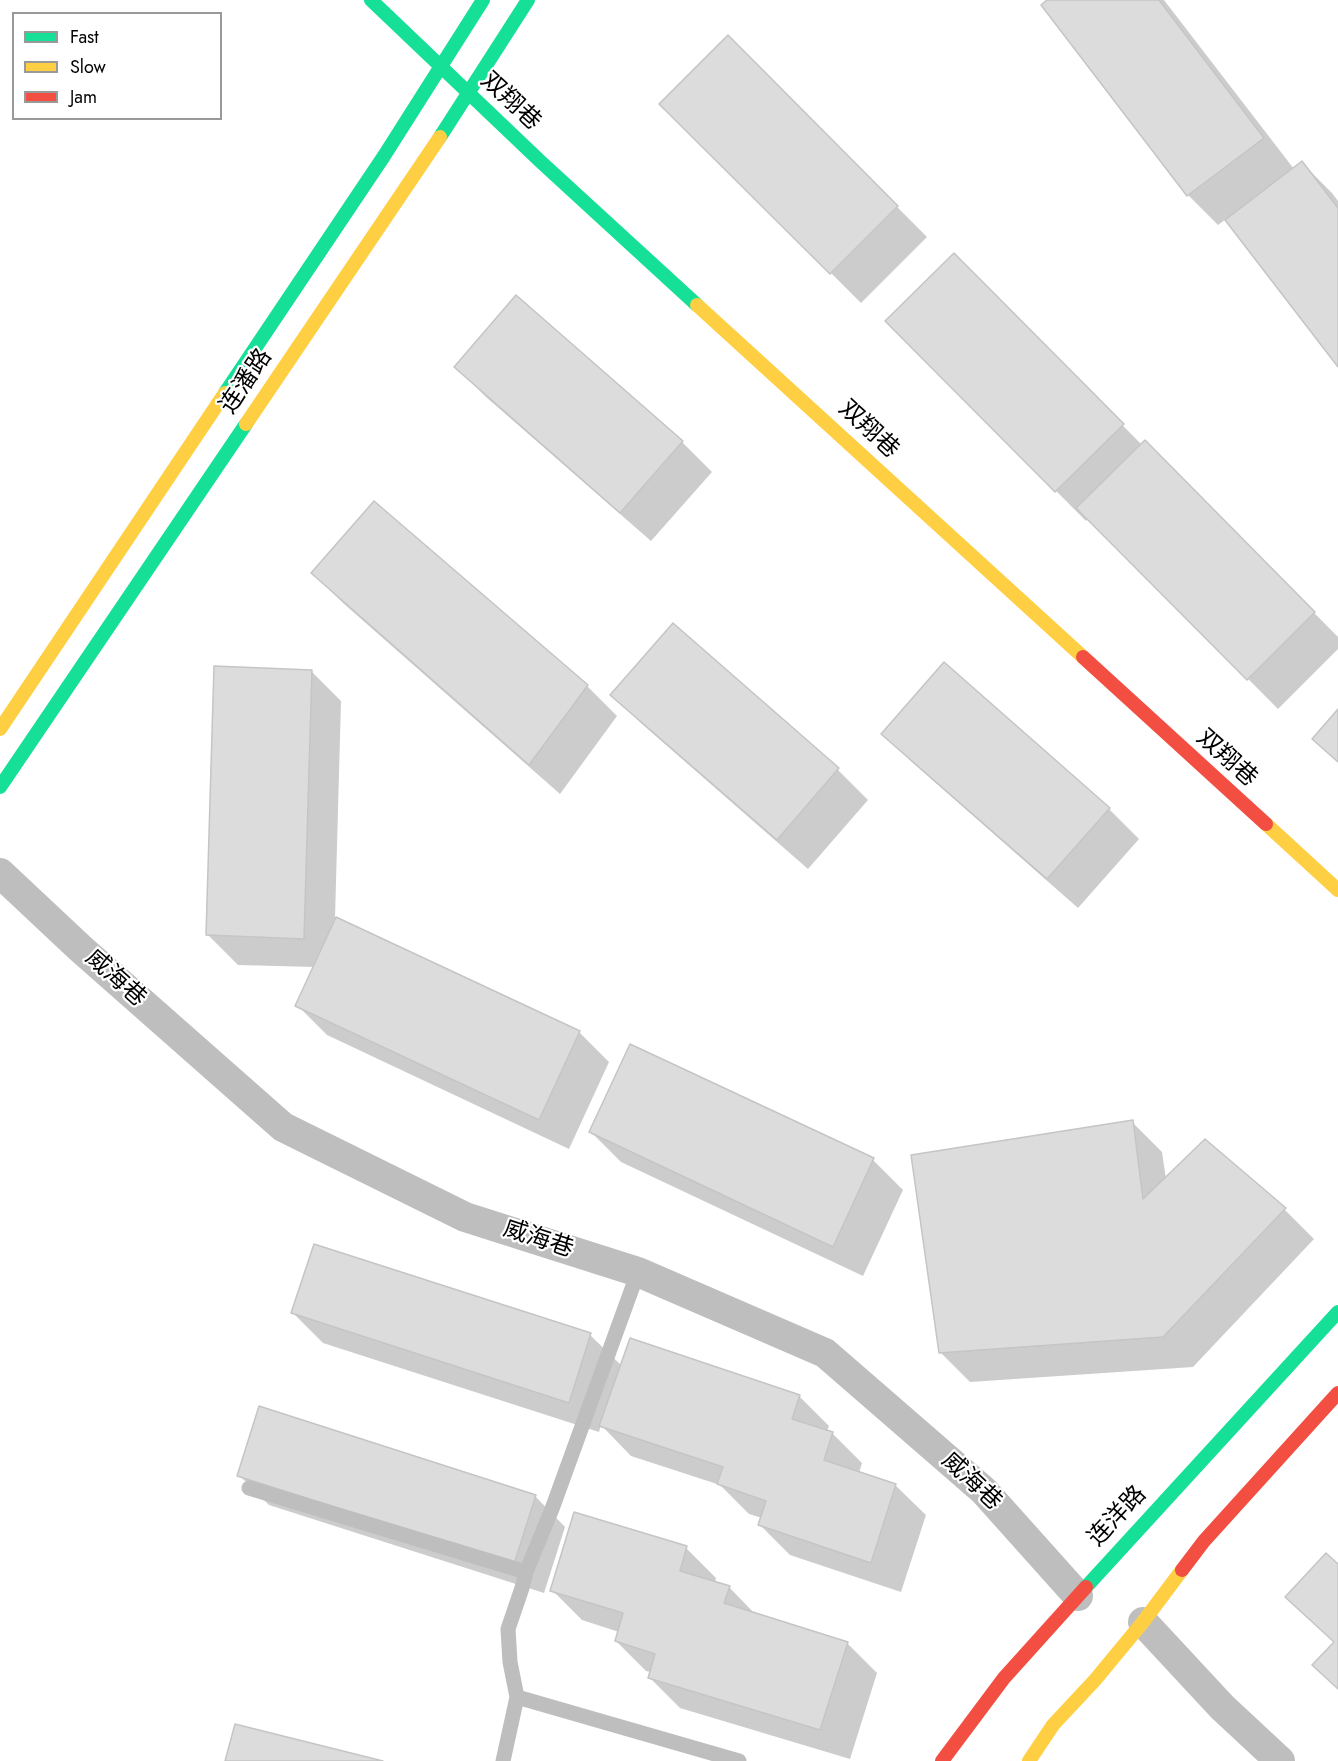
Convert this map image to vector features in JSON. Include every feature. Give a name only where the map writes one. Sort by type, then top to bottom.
[{"type":"main road","name":"双翔巷","points":[[371,0],[594,210],[1338,890]]},
{"type":"main road","name":"连潘路","points":[[0,729],[384,156],[483,0]]},
{"type":"main road","name":"连潘路","points":[[0,787],[412,180],[528,0]]},
{"type":"main road","name":"连洋路","points":[[942,1761],[1004,1678],[1338,1312]]},
{"type":"main road","points":[[1029,1761],[1053,1725],[1095,1680],[1143,1622],[1204,1541],[1338,1393]]},
{"type":"street","name":"威海巷","points":[[0,873],[80,948],[283,1128],[465,1217],[638,1272],[825,1353],[984,1491],[1078,1596]]},
{"type":"street","points":[[1143,1622],[1222,1707],[1280,1761]]},
{"type":"lane","points":[[503,1761],[517,1697],[510,1662],[508,1629],[526,1572],[552,1509],[638,1272]]},
{"type":"lane","points":[[249,1488],[526,1572]]},
{"type":"lane","points":[[517,1697],[739,1761]]},
{"type":"building","points":[[1047,0],[1159,0],[1264,138],[1187,196],[1041,5]]},
{"type":"building","points":[[728,35],[898,206],[830,274],[659,104]]},
{"type":"building","points":[[1302,161],[1338,208],[1338,367],[1225,220]]},
{"type":"building","points":[[954,253],[1124,424],[1055,492],[885,321]]},
{"type":"building","points":[[516,295],[683,441],[620,513],[454,367]]},
{"type":"building","points":[[1145,440],[1315,612],[1247,680],[1076,508]]},
{"type":"building","points":[[374,501],[588,685],[529,765],[311,573]]},
{"type":"building","points":[[673,623],[839,768],[777,840],[610,695]]},
{"type":"building","points":[[944,662],[1110,808],[1047,879],[881,734]]},
{"type":"building","points":[[214,666],[312,670],[304,939],[206,935]]},
{"type":"building","points":[[1338,709],[1338,762],[1312,739]]},
{"type":"building","points":[[336,917],[580,1031],[539,1120],[295,1006]]},
{"type":"building","points":[[630,1044],[874,1158],[833,1247],[589,1132]]},
{"type":"building","points":[[1133,1120],[1143,1199],[1205,1139],[1286,1208],[1163,1337],[939,1353],[911,1155]]},
{"type":"building","points":[[314,1244],[591,1333],[569,1403],[291,1313]]},
{"type":"building","points":[[630,1338],[800,1395],[792,1419],[833,1432],[824,1460],[896,1484],[871,1563],[758,1525],[766,1501],[717,1484],[723,1467],[599,1426]]},
{"type":"building","points":[[259,1406],[536,1495],[514,1564],[237,1476]]},
{"type":"building","points":[[574,1512],[687,1546],[680,1571],[730,1586],[724,1603],[848,1642],[820,1730],[648,1678],[655,1654],[615,1641],[623,1613],[550,1591]]},
{"type":"building","points":[[1326,1553],[1338,1564],[1338,1689],[1312,1665],[1334,1642],[1285,1597]]},
{"type":"building","points":[[235,1724],[383,1761],[225,1761]]},
{"type":"traffic: fast","points":[[371,0],[541,162],[697,305]]},
{"type":"traffic: fast","points":[[225,393],[384,156],[483,0]]},
{"type":"traffic: fast","points":[[440,137],[528,0]]},
{"type":"traffic: fast","points":[[0,787],[246,424]]},
{"type":"traffic: fast","points":[[1086,1587],[1338,1312]]},
{"type":"traffic: slow","points":[[246,424],[440,137]]},
{"type":"traffic: slow","points":[[697,305],[1083,657]]},
{"type":"traffic: slow","points":[[0,729],[225,393]]},
{"type":"traffic: slow","points":[[1266,824],[1338,890]]},
{"type":"traffic: slow","points":[[1029,1761],[1053,1725],[1095,1680],[1182,1570]]},
{"type":"traffic: jam","points":[[1083,657],[1266,824]]},
{"type":"traffic: jam","points":[[1182,1570],[1204,1541],[1338,1393]]},
{"type":"traffic: jam","points":[[942,1761],[1004,1678],[1086,1587]]}]
